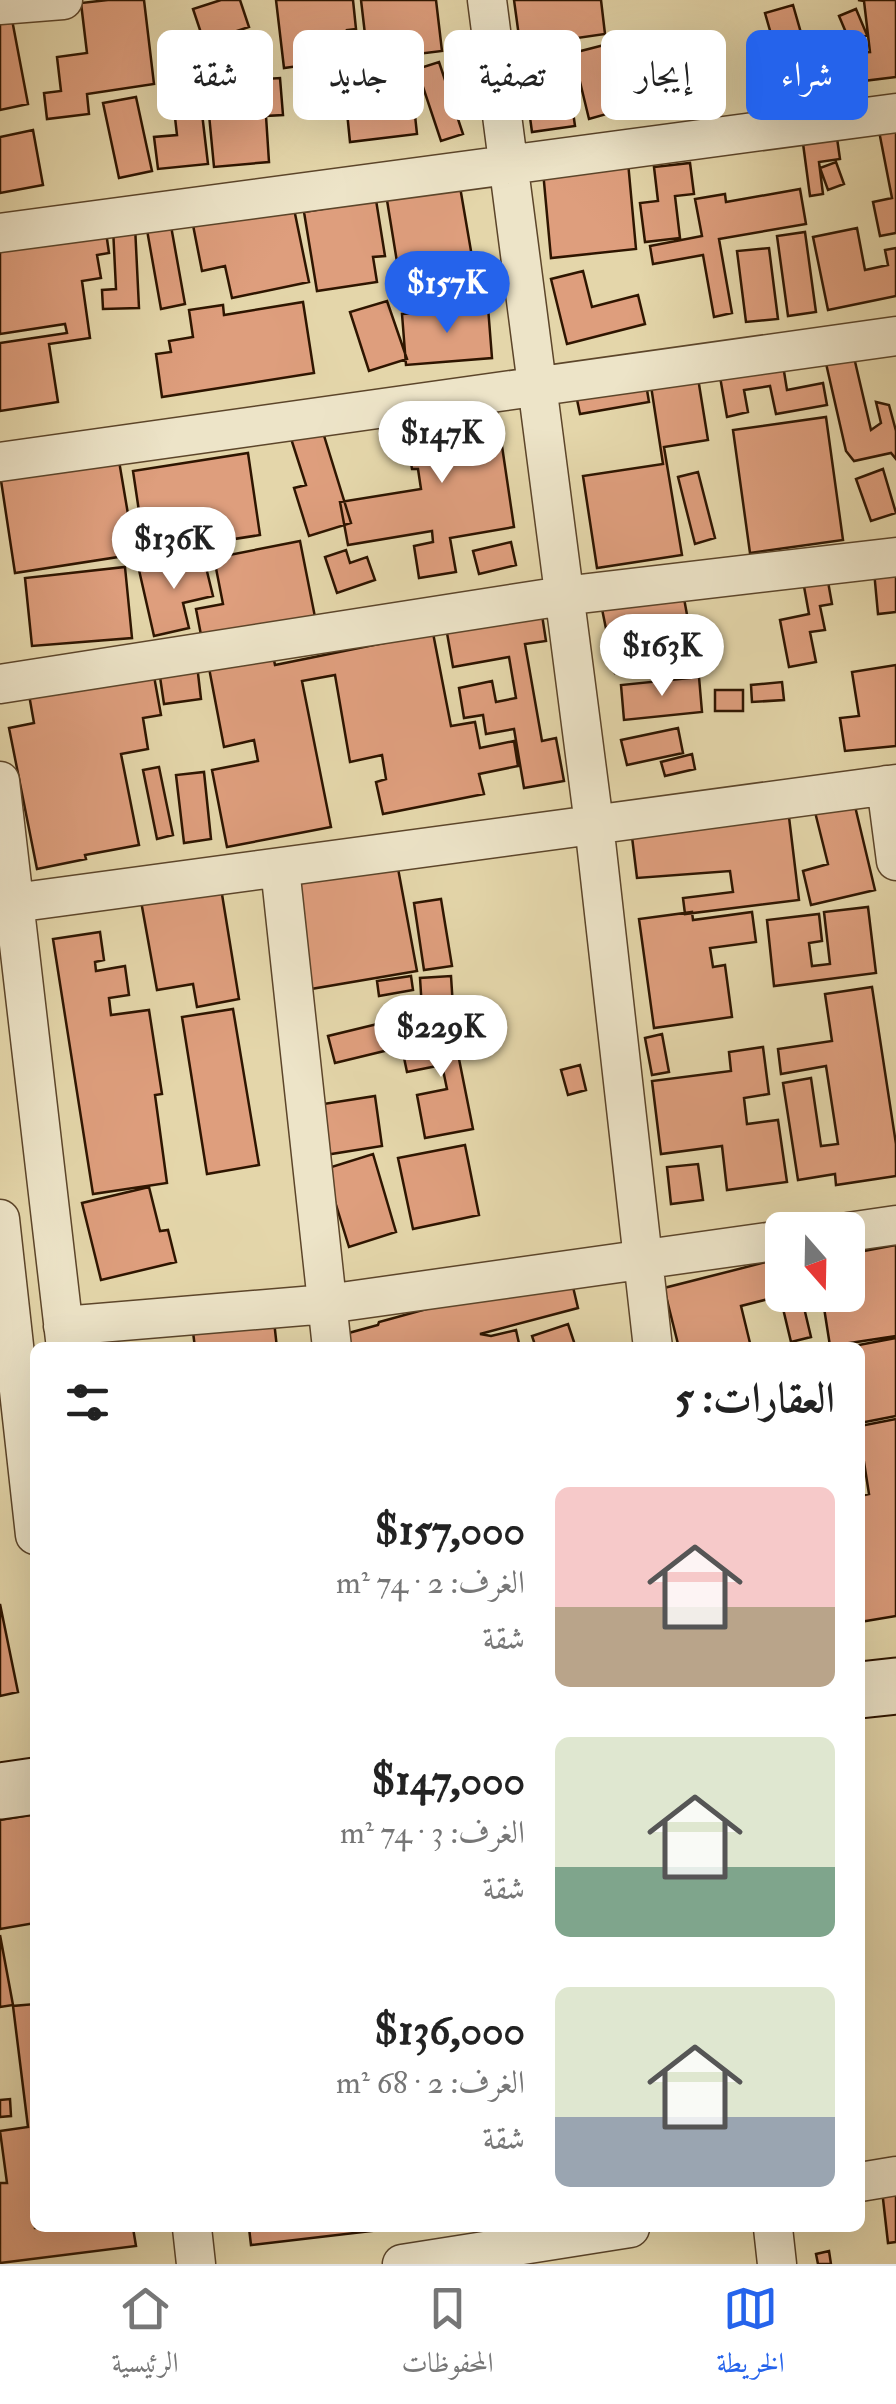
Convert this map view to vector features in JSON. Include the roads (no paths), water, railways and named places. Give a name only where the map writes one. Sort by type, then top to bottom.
[{"type":"street","points":[[0,6],[63,0]]},
{"type":"street","points":[[487,0],[594,824],[652,1342]]},
{"type":"street","points":[[0,233],[896,113]]},
{"type":"street","points":[[0,462],[896,336]]},
{"type":"street","points":[[0,684],[563,596],[896,558]]},
{"type":"street","points":[[0,781],[65,1337],[765,1242]]},
{"type":"street","points":[[14,903],[891,785],[896,861]]},
{"type":"street","points":[[280,868],[331,1342]]},
{"type":"street","points":[[0,1218],[7,1342],[30,1501]]},
{"type":"street","points":[[865,1230],[896,1226]]},
{"type":"street","points":[[865,1689],[896,1686]]},
{"type":"street","points":[[0,1791],[30,1787]]},
{"type":"street","points":[[865,2181],[896,2176]]},
{"type":"street","points":[[192,2232],[196,2264]]},
{"type":"street","points":[[402,2264],[457,2242],[508,2255],[612,2232]]},
{"type":"street","points":[[773,2232],[777,2264]]}]
